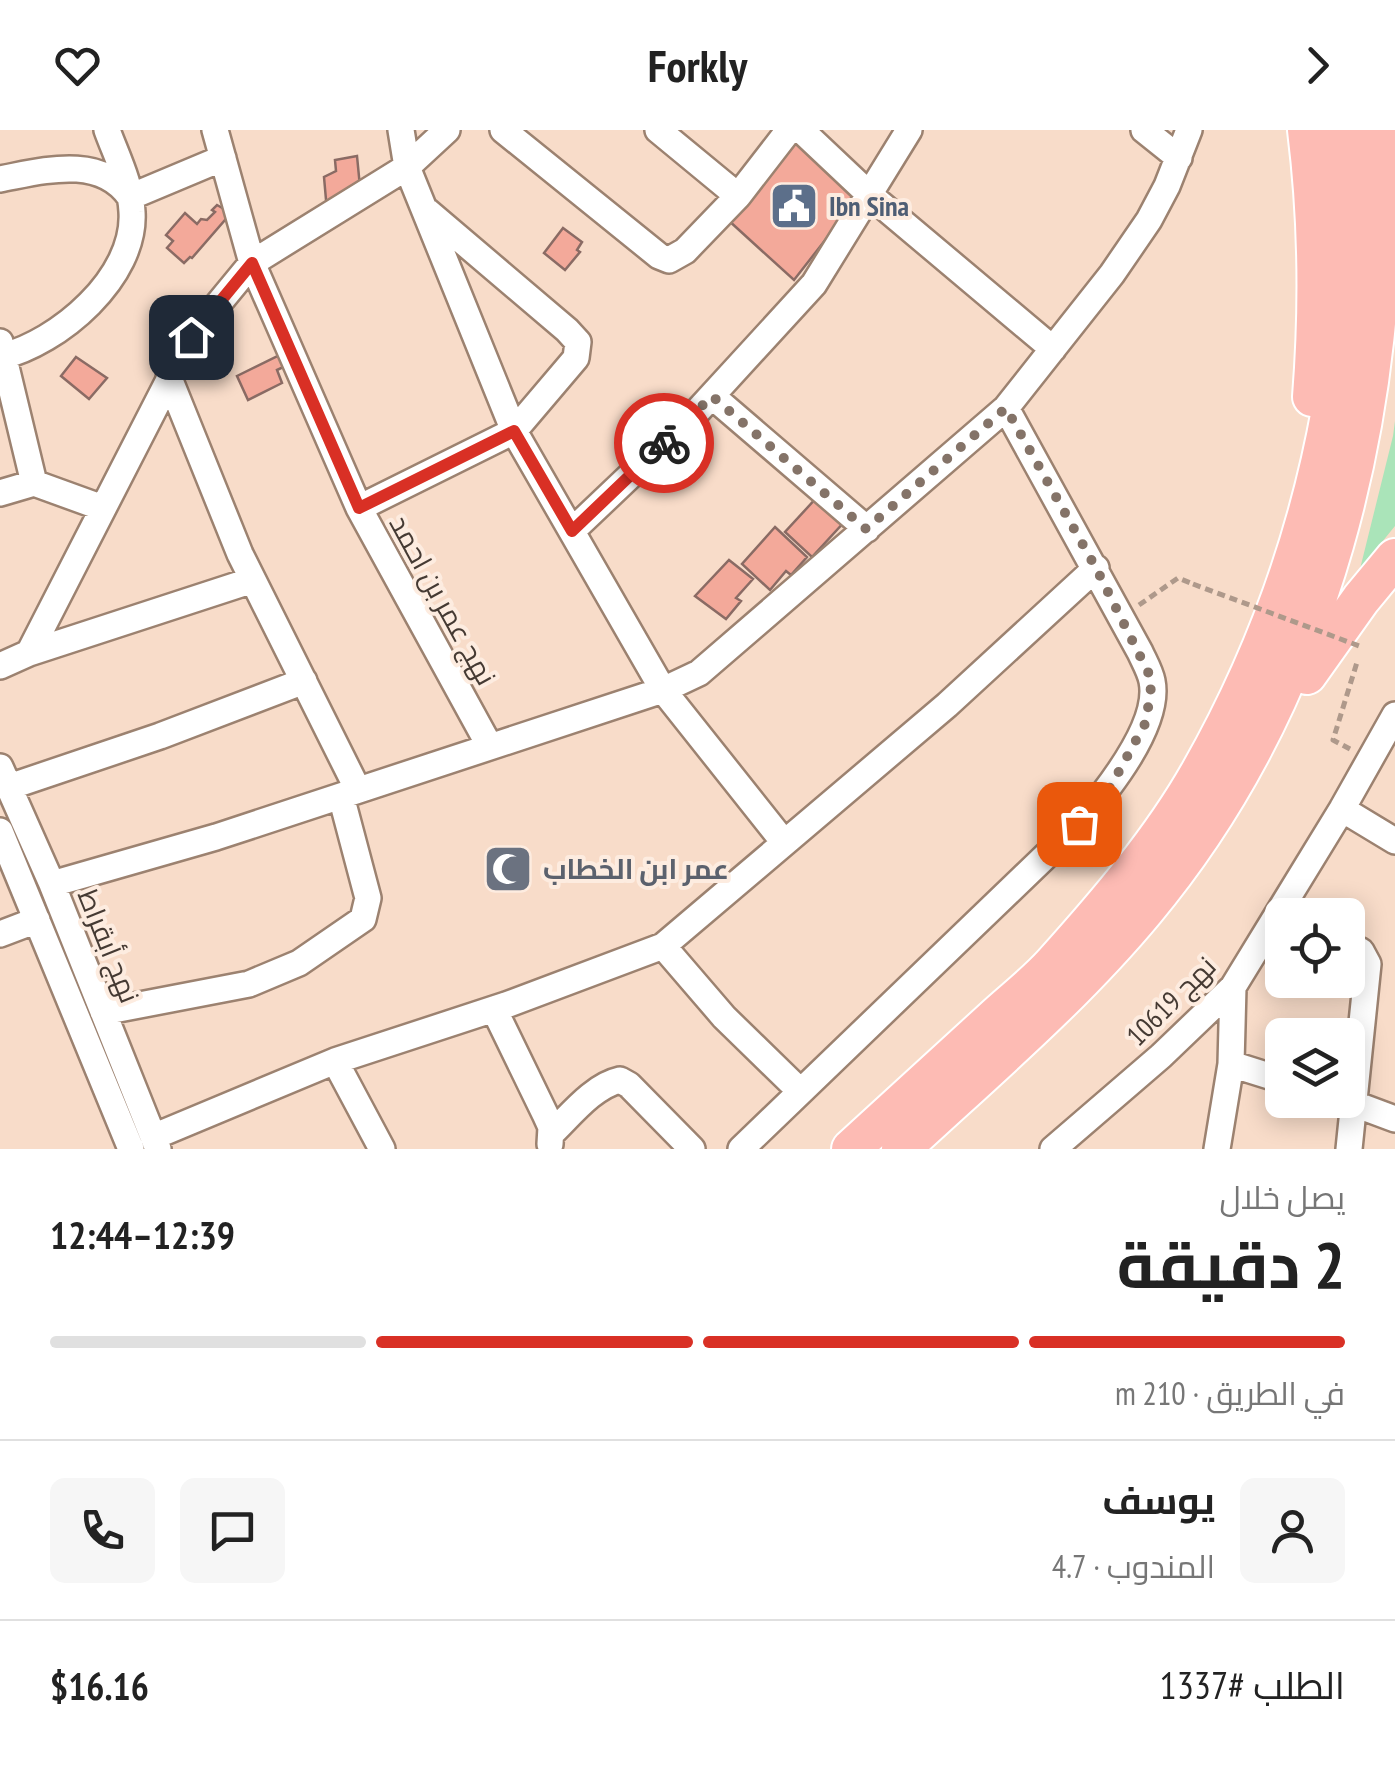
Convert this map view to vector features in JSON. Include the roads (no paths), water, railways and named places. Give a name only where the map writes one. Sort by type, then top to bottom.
[{"type":"highway","points":[[1301,536],[1315,356],[1315,192],[1307,130]]},
{"type":"highway","points":[[851,1149],[1050,968],[1161,832],[1200,772],[1263,644],[1301,536],[1340,364],[1348,284],[1350,184],[1345,130]]},
{"type":"highway","points":[[1229,789],[1310,629],[1334,556],[1366,425],[1378,350],[1386,238],[1380,130]]},
{"type":"highway","points":[[1385,190],[1395,244]]},
{"type":"highway","points":[[901,1149],[1073,990],[1168,880],[1320,655],[1395,558]]},
{"type":"street","points":[[34,483],[2,351],[56,334],[110,278],[128,246],[130,197],[107,130]]},
{"type":"street","name":"نهج عمر بن احمد","points":[[215,130],[252,263],[359,508],[489,745]]},
{"type":"street","points":[[401,130],[407,166],[514,431],[663,690],[782,841]]},
{"type":"street","points":[[30,653],[191,337],[252,263],[407,166],[446,130]]},
{"type":"street","points":[[503,130],[664,260],[676,259],[738,196],[789,130]]},
{"type":"street","points":[[658,130],[738,196]]},
{"type":"street","points":[[800,130],[871,196],[1053,349]]},
{"type":"street","points":[[572,531],[712,396],[814,284],[910,130]]},
{"type":"street","points":[[1144,130],[1179,158]]},
{"type":"street","points":[[52,884],[216,837],[663,690],[699,674],[1006,408],[1112,274],[1149,220],[1189,130]]},
{"type":"street","points":[[130,197],[223,158]]},
{"type":"street","points":[[0,179],[76,169],[111,178],[130,197]]},
{"type":"street","points":[[359,508],[514,431],[572,364],[578,342],[424,208]]},
{"type":"street","points":[[103,1012],[248,984],[298,964],[363,919],[368,898],[349,793],[304,681],[203,468],[168,378]]},
{"type":"street","points":[[712,396],[866,529]]},
{"type":"street","points":[[742,1149],[1079,824],[1118,773],[1146,722],[1152,680],[1096,568],[1006,408]]},
{"type":"street","points":[[0,492],[34,483],[103,508]]},
{"type":"street","points":[[147,1145],[335,1061],[663,946],[782,841],[947,705],[1096,568]]},
{"type":"street","points":[[0,666],[253,580]]},
{"type":"street","points":[[4,777],[160,736],[304,681]]},
{"type":"street","name":"نهج 10619","points":[[1294,898],[1395,715]]},
{"type":"street","name":"نهج أبقراط","points":[[4,777],[103,1012],[147,1145]]},
{"type":"street","points":[[1342,809],[1395,842]]},
{"type":"street","name":"نهج أبقراط","points":[[0,832],[37,920],[147,1145]]},
{"type":"street","points":[[0,934],[37,920]]},
{"type":"street","name":"نهج 10619","points":[[1059,1146],[1233,986],[1265,942]]},
{"type":"street","points":[[663,946],[724,1016],[800,1091]]},
{"type":"street","points":[[1365,958],[1365,985]]},
{"type":"street","points":[[1217,1149],[1231,1064],[1233,986]]},
{"type":"street","points":[[494,1008],[530,1077],[550,1142]]},
{"type":"street","points":[[335,1061],[382,1149]]},
{"type":"street","points":[[1231,1064],[1265,1075]]},
{"type":"street","points":[[550,1142],[583,1103],[620,1080],[630,1085],[692,1149]]},
{"type":"street","points":[[1365,1108],[1395,1119]]},
{"type":"street","points":[[1348,1118],[1349,1149]]},
{"type":"place","name":"Ibn Sina","points":[[794,206]]},
{"type":"place","name":"عمر ابن الخطاب","points":[[508,869]]}]
